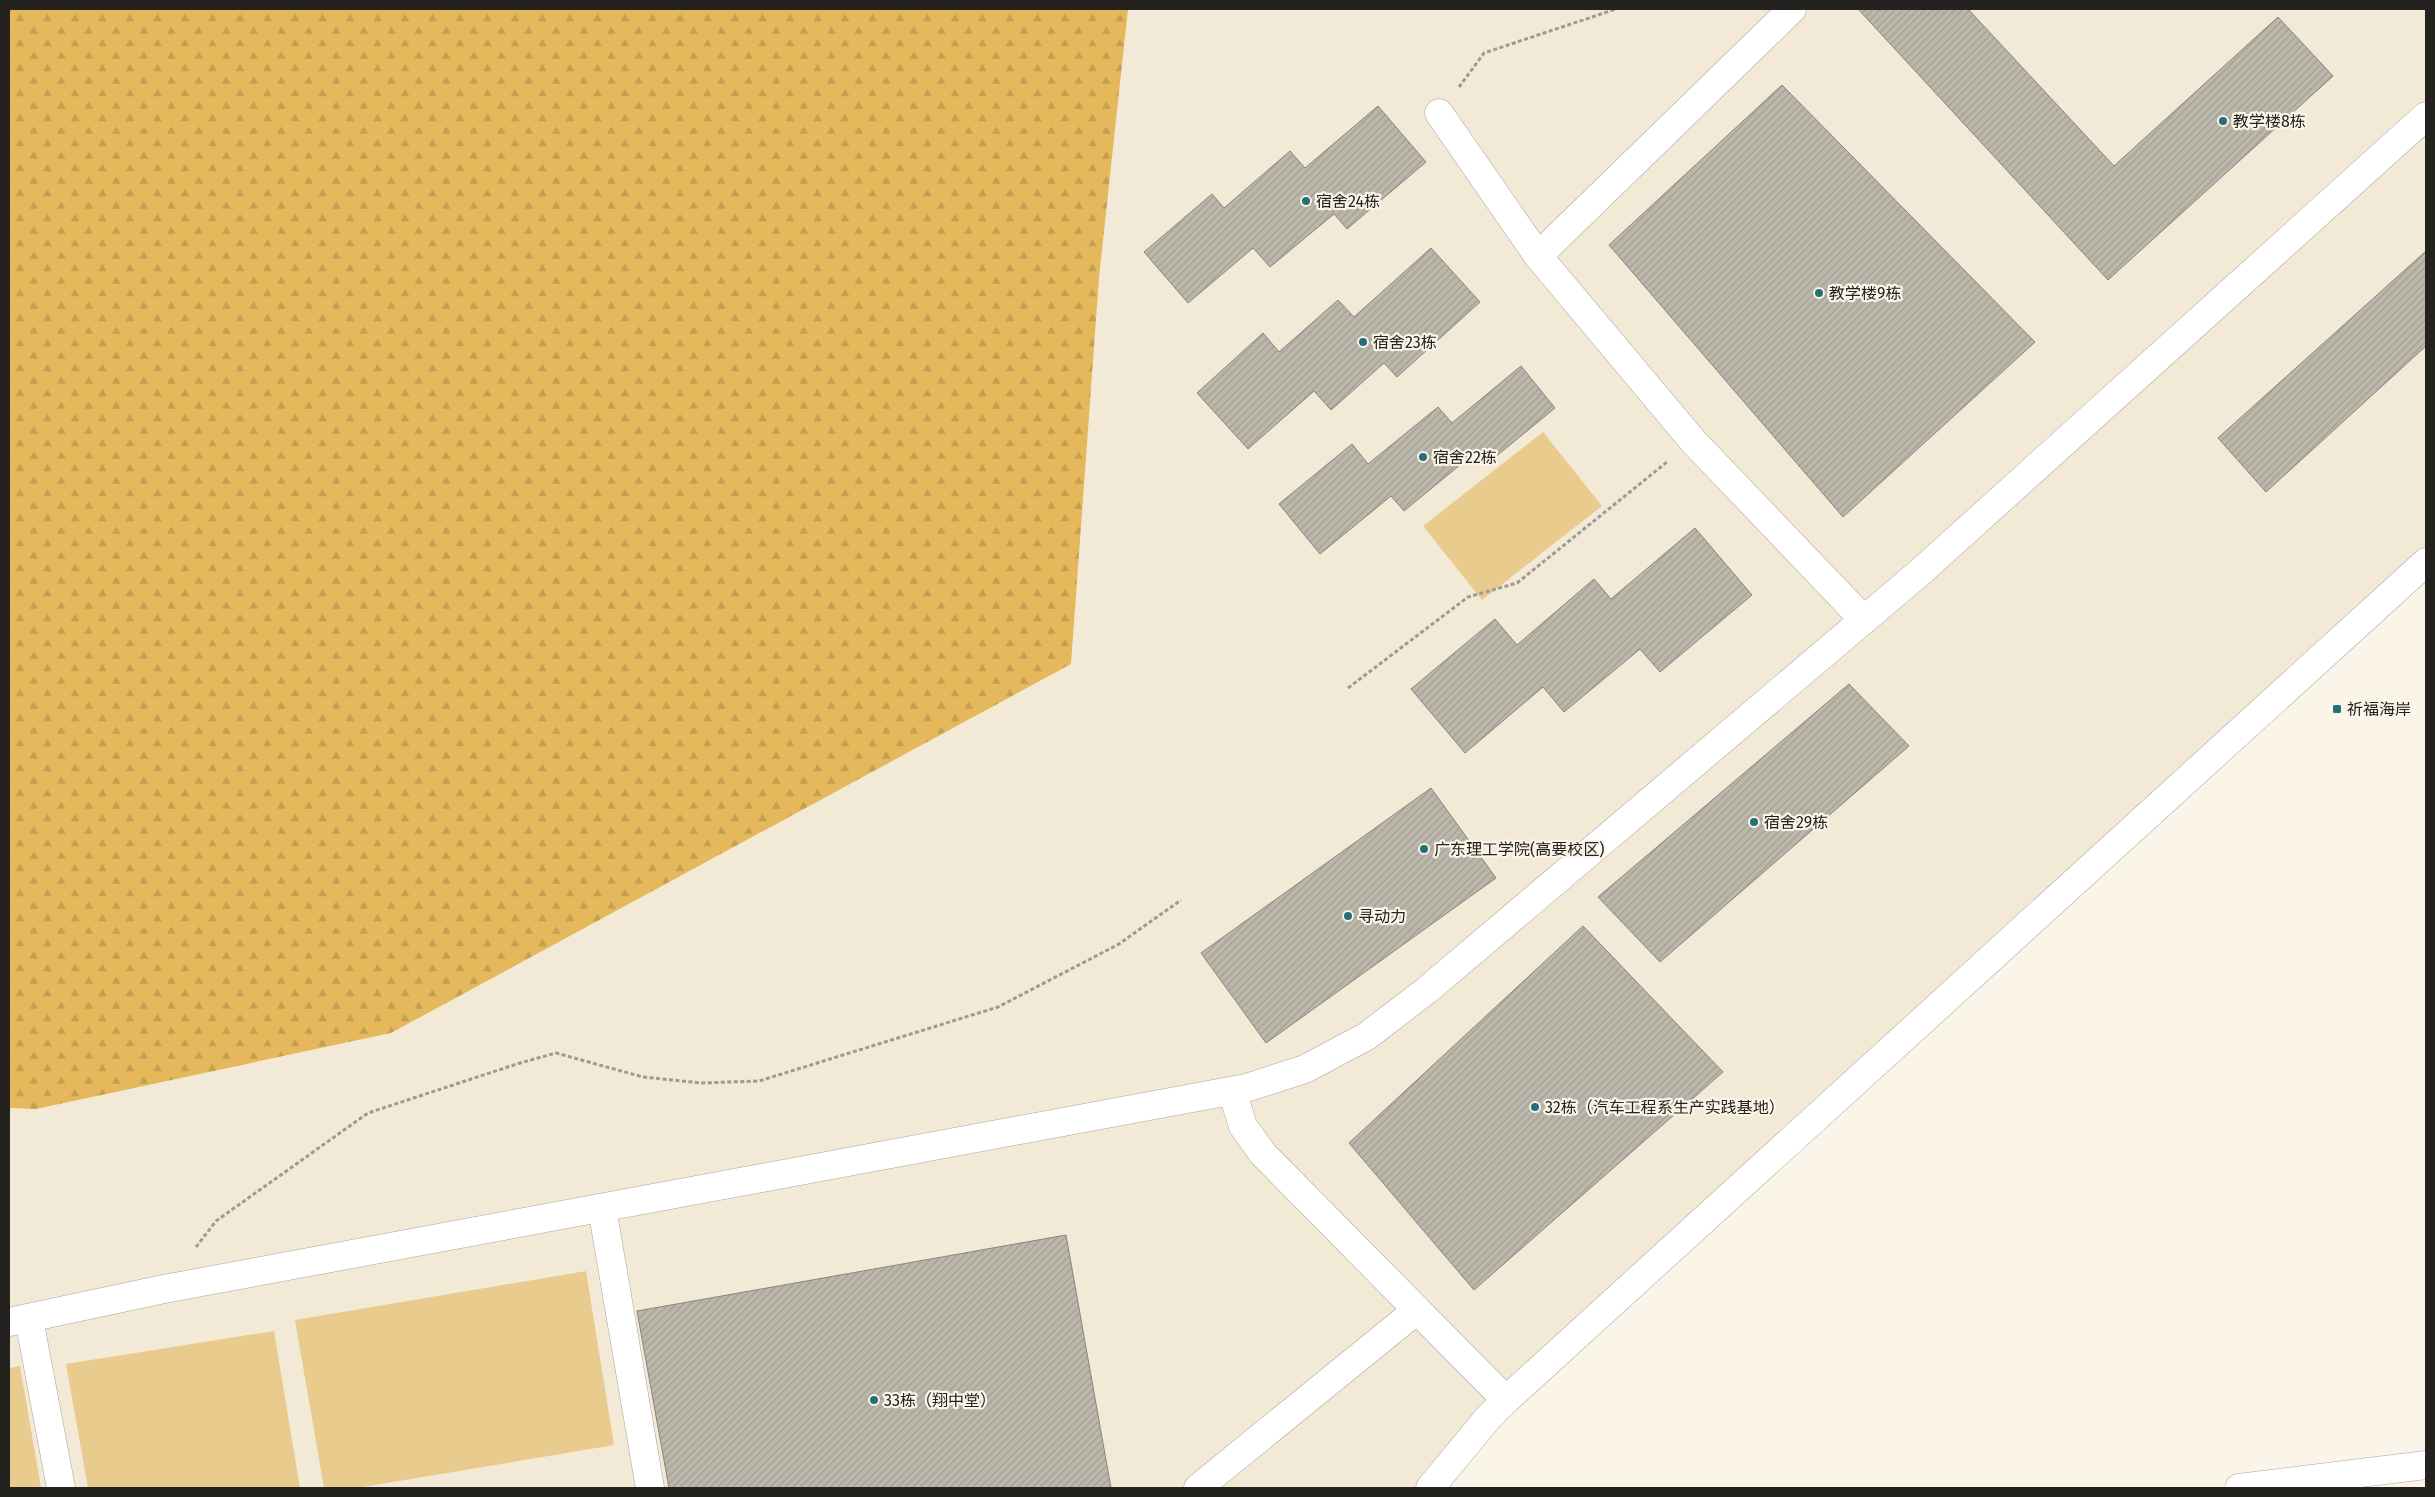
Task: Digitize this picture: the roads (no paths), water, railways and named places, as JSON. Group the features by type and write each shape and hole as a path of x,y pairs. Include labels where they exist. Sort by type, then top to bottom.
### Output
{"street":[{"path":"1538,256 1792,9"},
{"path":"1439,113 1538,256 1693,442 1864,620"},
{"path":"62,1488 19,1321 164,1289 1232,1091 1305,1069 1367,1036 1427,990 1918,574 2426,116"},
{"path":"1430,1488 1497,1409 2426,562"},
{"path":"1232,1091 1243,1126 1263,1154 1417,1310 1497,1409"},
{"path":"602,1208 650,1488"},
{"path":"1198,1488 1417,1310"},
{"path":"1451,1488 1497,1409"},
{"path":"2239,1488 2426,1465"}],"place":[{"name":"教学楼8栋","path":"2223,121"},
{"name":"宿舍24栋","path":"1306,201"},
{"name":"教学楼9栋","path":"1819,293"},
{"name":"宿舍23栋","path":"1363,342"},
{"name":"宿舍22栋","path":"1423,457"},
{"name":"祈福海岸","path":"2337,709"},
{"name":"宿舍29栋","path":"1754,822"},
{"name":"广东理工学院(高要校区)","path":"1424,849"},
{"name":"寻动力","path":"1348,916"},
{"name":"32栋（汽车工程系生产实践基地）","path":"1535,1107"},
{"name":"33栋（翔中堂）","path":"874,1400"}]}
